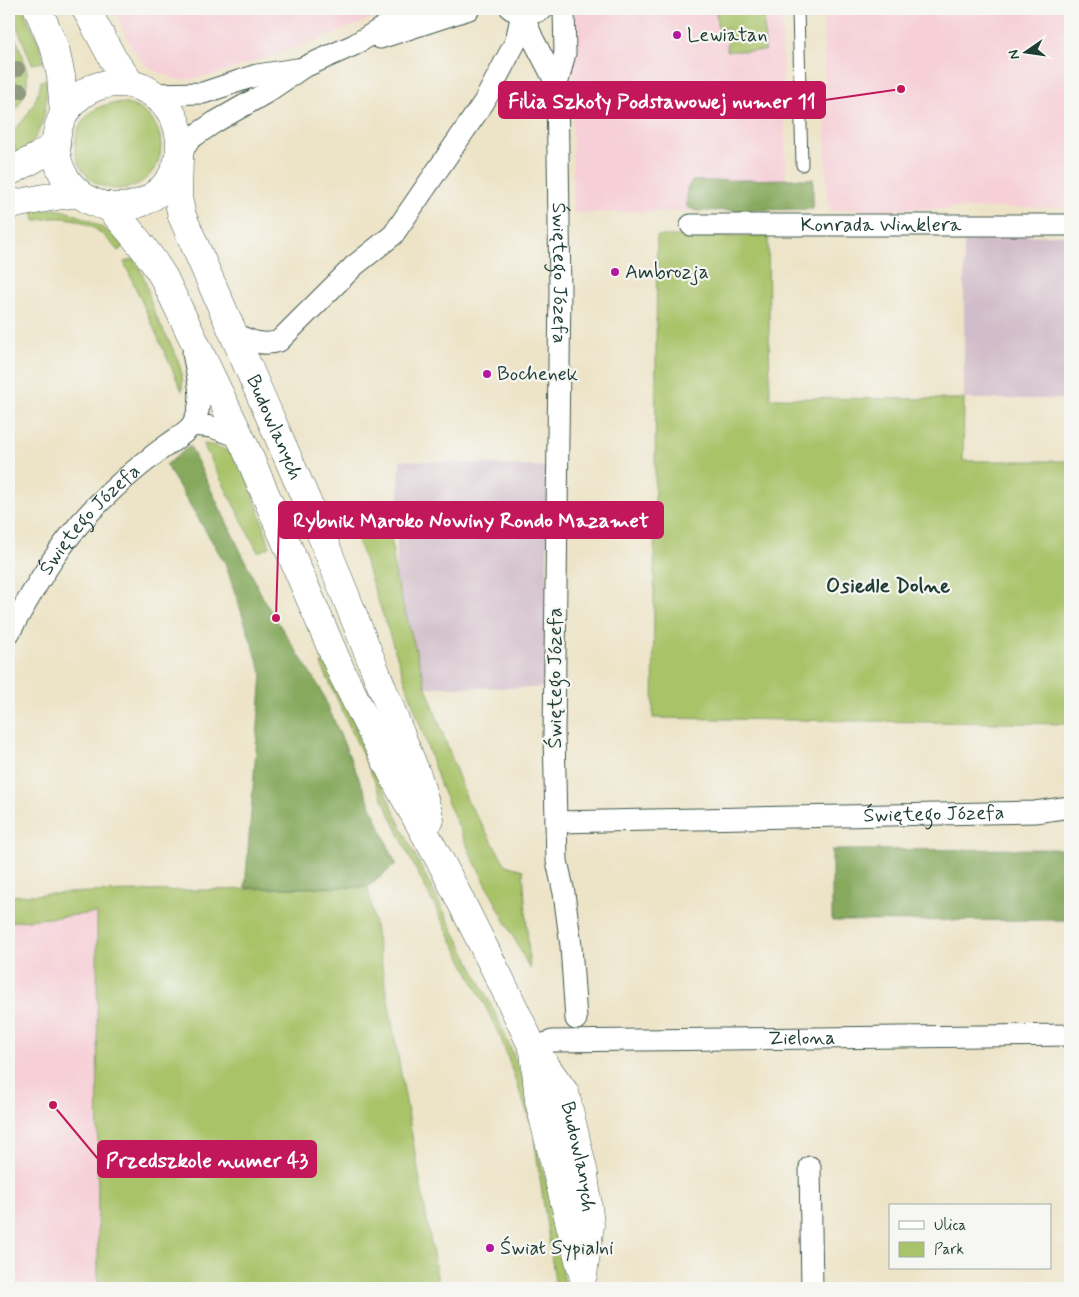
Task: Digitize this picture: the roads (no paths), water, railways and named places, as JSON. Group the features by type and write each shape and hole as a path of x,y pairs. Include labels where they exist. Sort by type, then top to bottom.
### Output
{"street":[{"path":"38,9 55,49 64,114"},
{"path":"86,9 113,59 142,89 166,106 175,121 180,138 179,156"},
{"path":"302,68 257,75 203,92 142,89 104,84 88,90 74,100 64,114 58,129 56,152 62,171 73,188 93,201 108,206 132,205 154,195 170,178 179,156 190,139 215,122 264,94 302,68 354,45 417,9"},
{"path":"354,45 469,9"},
{"path":"233,333 252,342 267,343 279,340 366,256 393,235 484,102 516,41 517,11 536,12 543,9"},
{"name":"Świętego Józefa","path":"564,9 565,53 557,84 560,291 554,732 557,861 564,893 571,946 576,1019"},
{"name":"Świętego Józefa","path":"517,11 557,84"},
{"path":"9,172 40,156 56,144"},
{"name":"Budowlanych","path":"179,156 178,198 182,216 318,529 418,778 442,866"},
{"path":"9,206 55,196 80,193"},
{"name":"Budowlanych","path":"108,206 132,232 154,261 190,330 240,437 342,673 513,1003 534,1048 539,1101 584,1282"},
{"name":"Konrada Winklera","path":"691,225 1070,225"},
{"path":"190,330 201,400 200,408 192,425 220,429 240,437"},
{"name":"Świętego Józefa","path":"9,633 16,606 84,518 155,454 192,425"},
{"name":"Świętego Józefa","path":"556,822 1035,812 1070,807"},
{"name":"Zielona","path":"534,1048 552,1041 1070,1035"},
{"path":"810,1167 812,1288"}],"lane":[{"path":"798,9 802,165"}],"place":[{"name":"Lewiatan","path":"677,35"},
{"name":"Filia Szkoły Podstawowej numer 11","path":"901,89"},
{"name":"Ambrozja","path":"615,272"},
{"name":"Bochenek","path":"487,374"},
{"name":"Rybnik Maroko Nowiny Rondo Mazamet","path":"276,618"},
{"name":"Przedszkole numer 43","path":"53,1105"},
{"name":"Świat Sypialni","path":"490,1248"}],"district":[{"name":"Osiedle Dolne","path":"888,586"}]}
